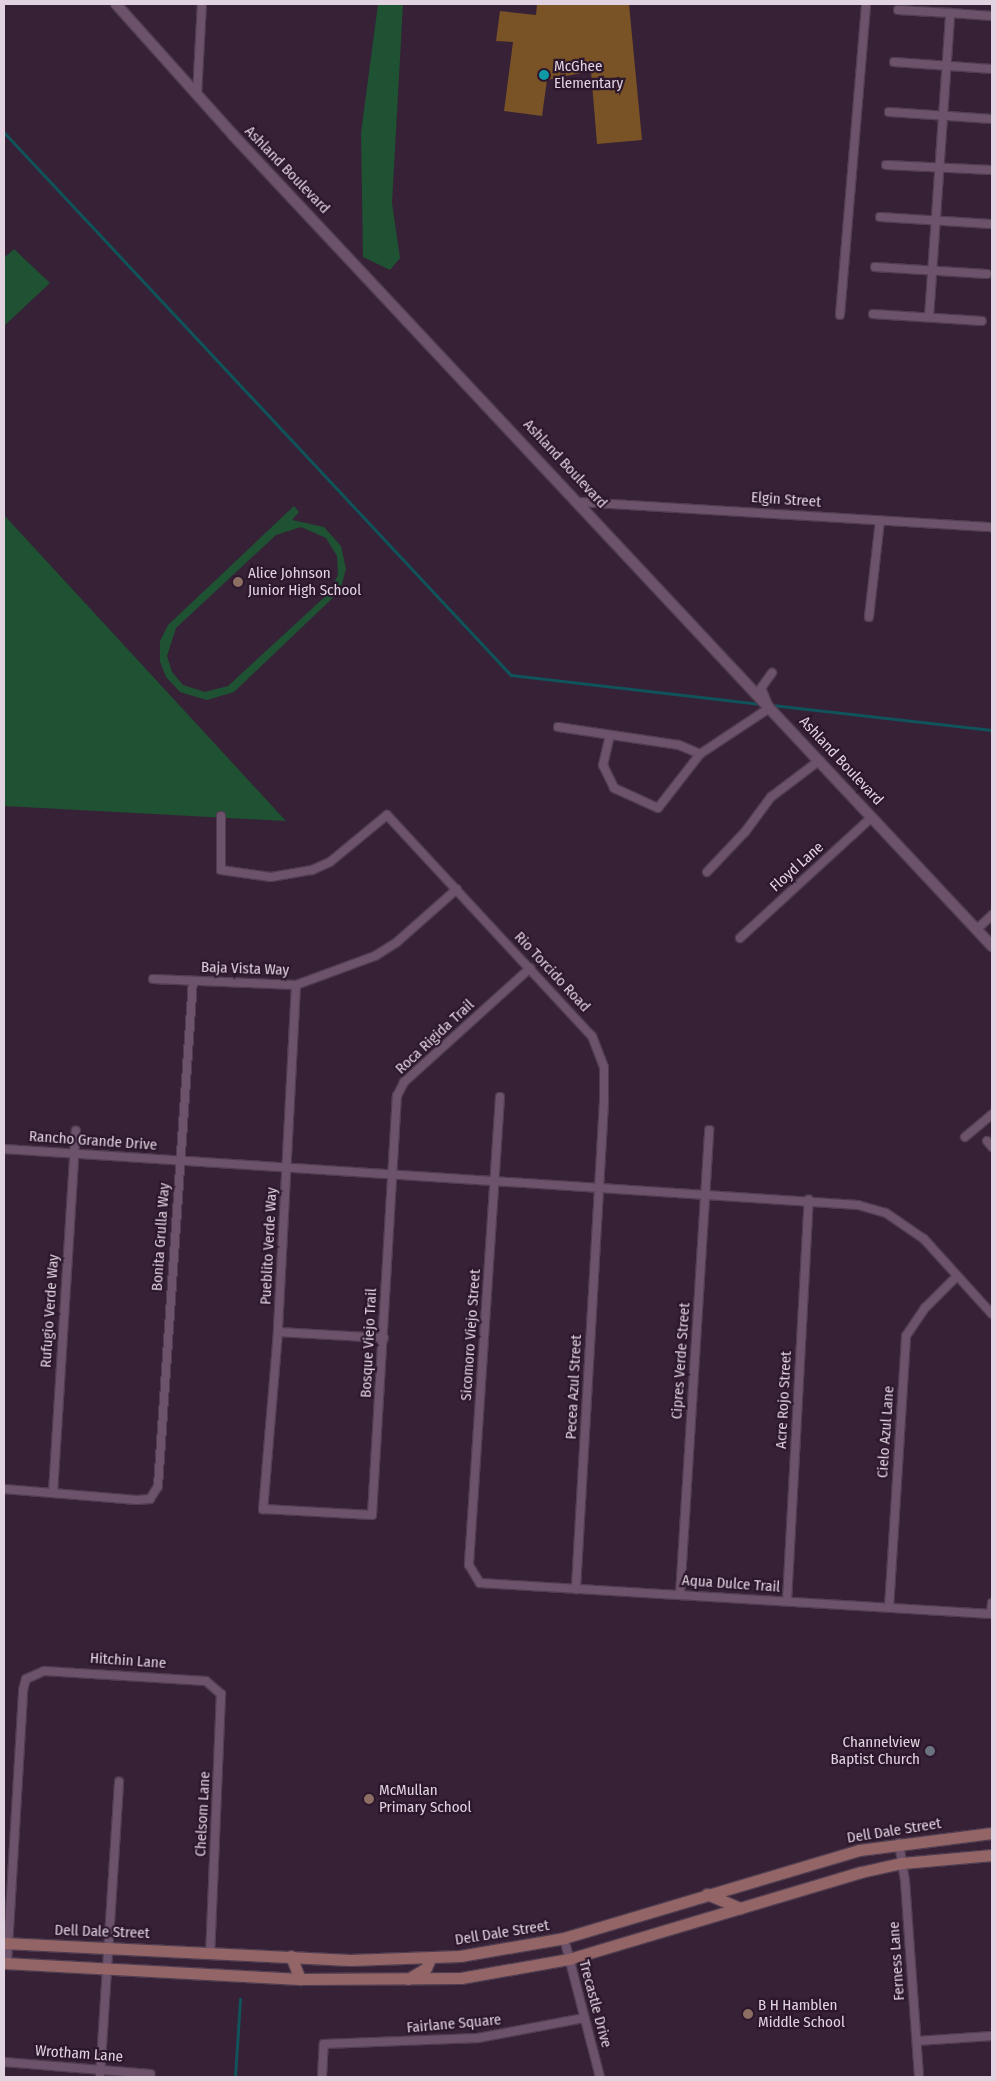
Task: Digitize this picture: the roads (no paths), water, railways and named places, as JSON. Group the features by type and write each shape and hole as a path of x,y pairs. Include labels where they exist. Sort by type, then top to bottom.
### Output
{"main road":[{"name":"Dell Dale Street","path":"6,1943 290,1956 430,1959 497,1952 564,1938 859,1850 899,1843 992,1833"},
{"path":"5,1963 300,1979 404,1981 461,1978 569,1959 814,1884 902,1863 992,1855"},
{"path":"708,1894 740,1908"},
{"path":"290,1956 300,1979"},
{"path":"404,1981 420,1974 430,1959"}],"street":[{"name":"Ashland Boulevard","path":"116,4 197,95 992,946"},
{"path":"197,95 202,4"},
{"path":"840,315 866,4"},
{"path":"898,10 992,16"},
{"path":"928,317 950,13"},
{"path":"894,62 992,69"},
{"path":"890,112 992,119"},
{"path":"886,164 992,170"},
{"path":"880,217 992,224"},
{"path":"875,267 987,274"},
{"path":"873,314 982,321"},
{"name":"Elgin Street","path":"579,502 992,527"},
{"path":"869,617 880,521"},
{"path":"610,736 603,765 614,788 658,808 700,754 768,705 761,688 772,673"},
{"path":"558,727 679,745 700,754"},
{"path":"707,872 745,832 771,797 820,760"},
{"name":"Rio Torcido Road","path":"221,816 221,870 271,877 312,870 335,858 387,815 592,1036 604,1067 600,1186"},
{"name":"Floyd Lane","path":"740,938 872,817"},
{"name":"Baja Vista Way","path":"153,979 296,985 375,956 457,889"},
{"path":"977,929 992,915"},
{"name":"Roca Rigida Trail","path":"390,1173 393,1108 404,1082 530,968"},
{"name":"Bonita Grulla Way","path":"52,1493 137,1500 150,1499 158,1486 193,981"},
{"name":"Pueblito Verde Way","path":"296,985 278,1332 263,1509 372,1515"},
{"name":"Sicomoro Viejo Street","path":"473,1574 469,1565 500,1097"},
{"path":"965,1137 992,1114"},
{"name":"Cipres Verde Street","path":"680,1595 709,1130"},
{"name":"Rufugio Verde Way","path":"52,1493 76,1131"},
{"name":"Rancho Grande Drive","path":"4,1149 600,1186 858,1205 886,1213 924,1240 992,1314"},
{"name":"Bosque Viejo Trail","path":"372,1515 384,1338 390,1173"},
{"name":"Pecea Azul Street","path":"576,1589 600,1186"},
{"name":"Acre Rojo Street","path":"787,1602 809,1200"},
{"name":"Cielo Azul Lane","path":"889,1608 906,1336 924,1308 957,1276"},
{"path":"278,1332 384,1338"},
{"path":"4,1489 52,1493"},
{"name":"Aqua Dulce Trail","path":"473,1574 480,1583 992,1614"},
{"path":"992,1604 992,1614"},
{"name":"Hitchin Lane","path":"6,1943 23,1690 26,1679 44,1670 210,1682"},
{"name":"Chelsom Lane","path":"210,1682 221,1694 222,1705 210,1952"},
{"path":"100,2077 119,1782"},
{"name":"Ferness Lane","path":"899,1843 919,2077"},
{"name":"Trecastle Drive","path":"564,1938 600,2077"},
{"path":"5,1963 6,1943"},
{"name":"Fairlane Square","path":"322,2077 324,2044 478,2038 584,2018"},
{"path":"917,2041 992,2036"},
{"name":"Wrotham Lane","path":"4,2062 100,2068 151,2074"}],"waterway":[{"path":"4,132 511,675 760,704"},
{"path":"772,705 992,730"},
{"path":"235,2077 240,1999"}],"place":[{"name":"McGhee Elementary","path":"544,75"},
{"name":"Alice Johnson Junior High School","path":"238,582"},
{"name":"Channelview Baptist Church","path":"930,1751"},
{"name":"McMullan Primary School","path":"369,1799"},
{"name":"B H Hamblen Middle School","path":"748,2014"}]}
